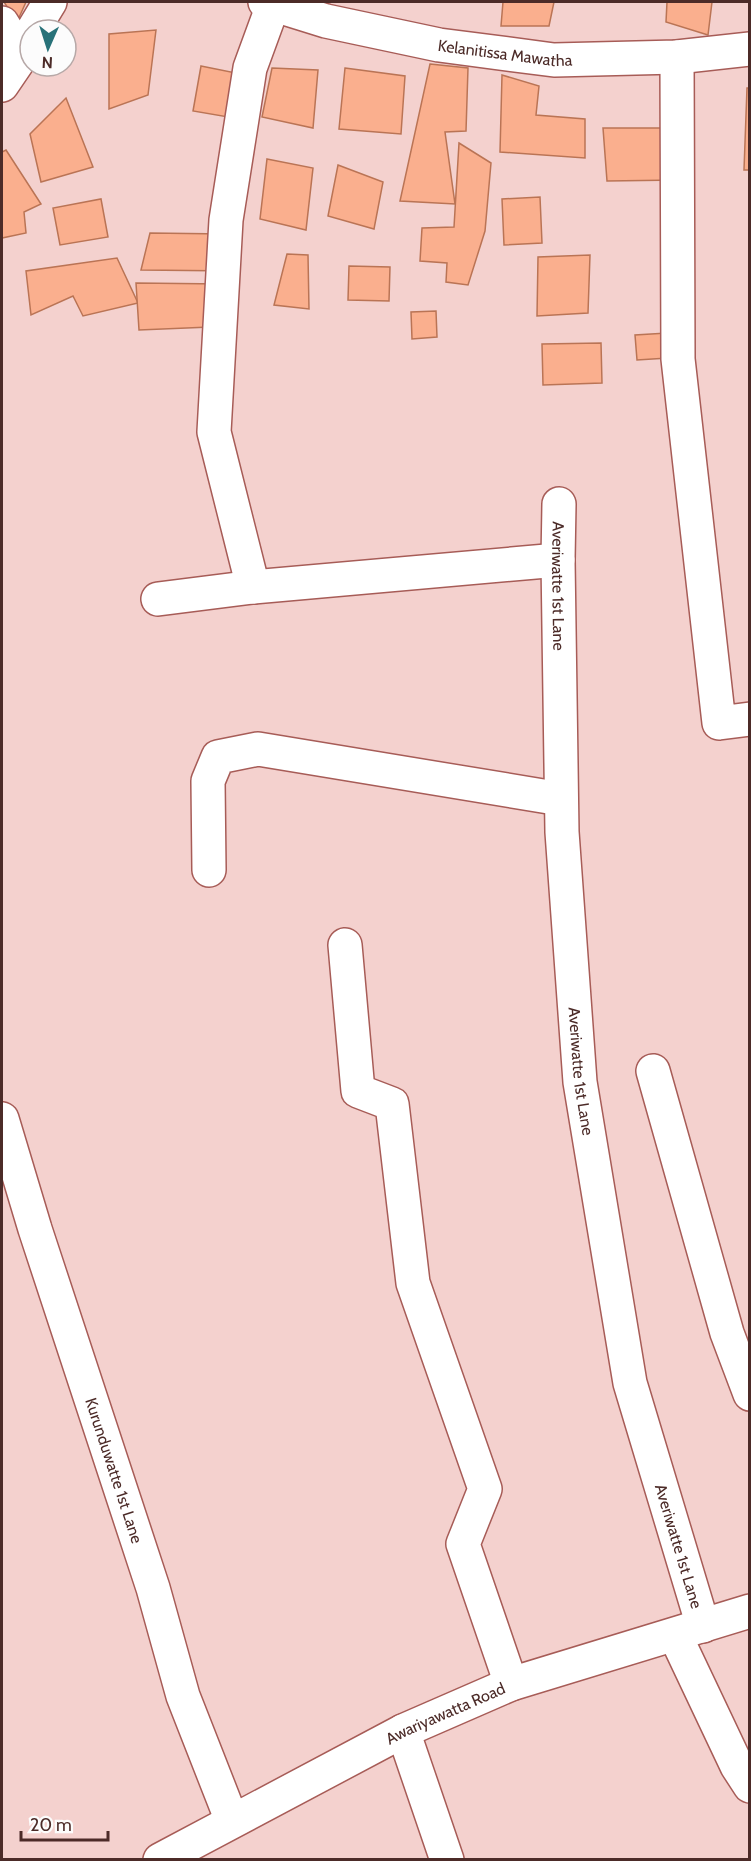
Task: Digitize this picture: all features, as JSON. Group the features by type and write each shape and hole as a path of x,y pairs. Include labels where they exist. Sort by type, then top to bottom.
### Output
{"street":[{"path":"40,18 50,2"},
{"path":"253,588 214,432 226,219 250,69 269,3"},
{"name":"Kelanitissa Mawatha","path":"269,3 326,21 439,45 554,60 677,57 750,49"},
{"path":"2,23 18,33"},
{"path":"677,57 680,370 719,723 750,719"},
{"path":"2,86 18,62"},
{"name":"Averiwatte 1st Lane","path":"559,504 562,832 580,1082 630,1383 689,1630 737,1766 750,1786"},
{"path":"158,599 558,560"},
{"path":"209,870 208,781 218,757 258,749 561,799"},
{"path":"345,945 358,1091 392,1104 413,1283 485,1490 463,1544 511,1684"},
{"path":"653,1071 727,1333 750,1394"},
{"name":"Kurunduwatte 1st Lane","path":"2,1119 35,1229 153,1588 183,1696 232,1821"},
{"name":"Awariyawatta Road","path":"160,1860 403,1731 511,1684 750,1611"},
{"path":"403,1731 447,1860"}],"building":[{"path":"4,2 26,2 17,22"},
{"path":"503,2 554,2 549,26 501,26"},
{"path":"667,2 712,2 708,35 666,22"},
{"path":"156,30 148,95 109,109 109,34"},
{"path":"430,64 468,68 466,131 445,132 455,204 400,201"},
{"path":"201,66 236,73 228,117 193,111"},
{"path":"272,68 318,70 313,128 262,117"},
{"path":"345,68 405,76 401,134 339,129"},
{"path":"502,75 539,86 536,115 585,119 585,158 500,152"},
{"path":"747,88 750,88 750,170 744,170"},
{"path":"66,98 93,167 41,182 30,134"},
{"path":"603,128 677,128 678,180 607,181"},
{"path":"459,143 491,163 485,231 468,285 446,282 447,263 420,261 422,228 454,227"},
{"path":"6,150 41,204 24,212 26,233 2,238 2,152"},
{"path":"267,159 313,168 306,230 260,219"},
{"path":"338,165 383,182 374,229 328,216"},
{"path":"540,197 542,243 504,245 502,199"},
{"path":"101,199 108,237 60,245 53,208"},
{"path":"150,233 225,234 235,271 141,270"},
{"path":"287,254 308,255 309,309 274,305"},
{"path":"590,255 588,313 537,316 538,257"},
{"path":"117,258 138,303 83,316 73,296 31,315 26,271"},
{"path":"349,266 390,267 389,301 348,300"},
{"path":"136,283 222,284 234,326 139,330"},
{"path":"436,311 437,337 412,339 411,312"},
{"path":"667,333 668,358 637,360 635,335"},
{"path":"601,343 602,383 543,385 542,344"}]}
